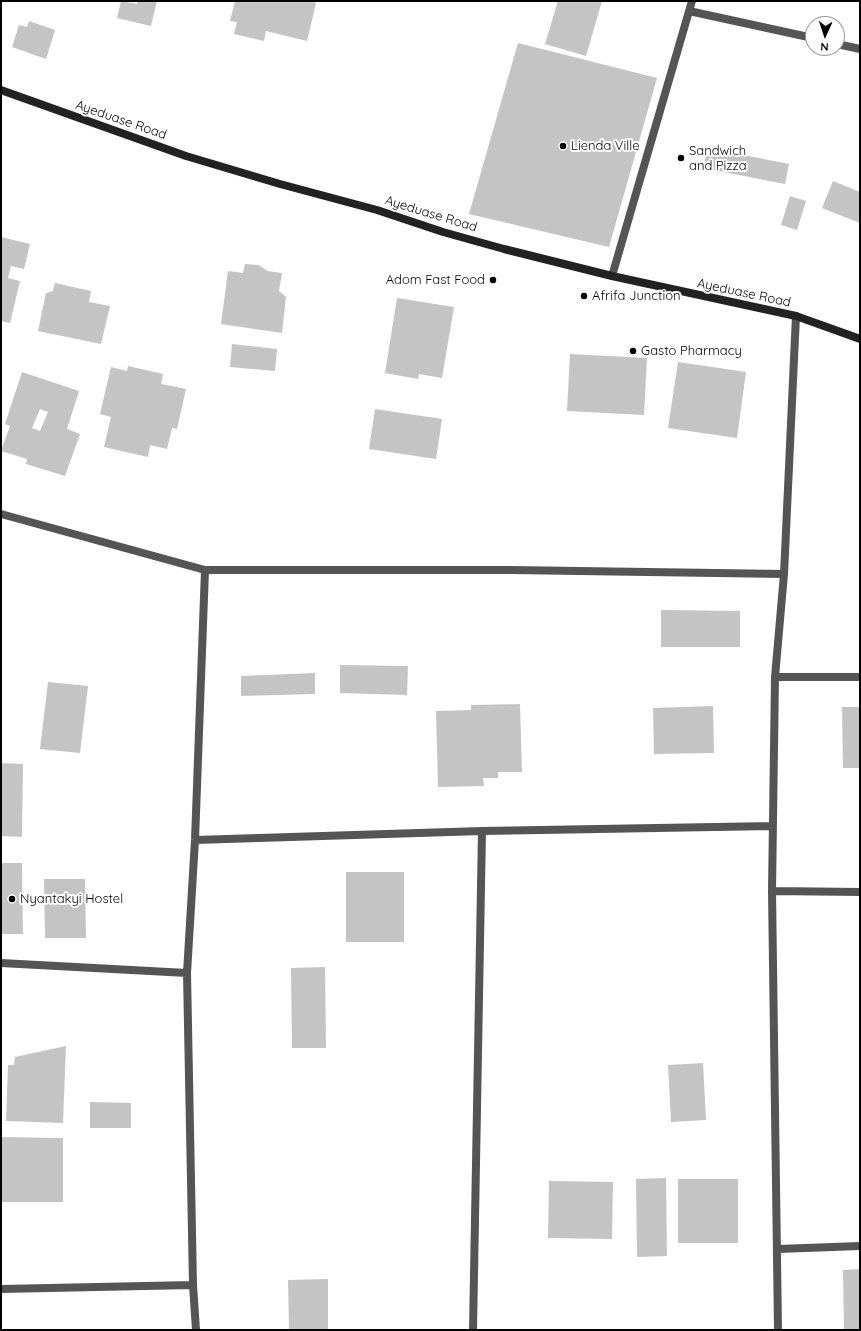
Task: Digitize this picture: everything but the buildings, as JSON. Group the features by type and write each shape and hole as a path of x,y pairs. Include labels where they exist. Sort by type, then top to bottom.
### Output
{"street":[{"path":"612,276 692,1"},
{"path":"689,11 805,36"},
{"path":"845,45 860,48"},
{"name":"Ayeduase Road","path":"1,90 201,160 280,184 377,210 443,232 612,276 796,316 860,339"},
{"path":"778,1330 772,891 775,677 784,574 796,316"},
{"path":"1,514 205,570 511,570 784,574"},
{"path":"196,1330 193,1285 187,973 195,840 205,570"},
{"path":"775,677 860,677"},
{"path":"195,840 482,831 773,826"},
{"path":"473,1330 482,831"},
{"path":"772,891 860,892"},
{"path":"1,963 187,973"},
{"path":"778,1249 860,1246"},
{"path":"1,1289 193,1285"}],"place":[{"name":"Lienda Ville","path":"563,146"},
{"name":"Sandwich and Pizza","path":"681,158"},
{"name":"Adom Fast Food","path":"493,280"},
{"name":"Afrifa Junction","path":"584,296"},
{"name":"Gasto Pharmacy","path":"633,351"},
{"name":"Nyantakyi Hostel","path":"12,899"}]}
